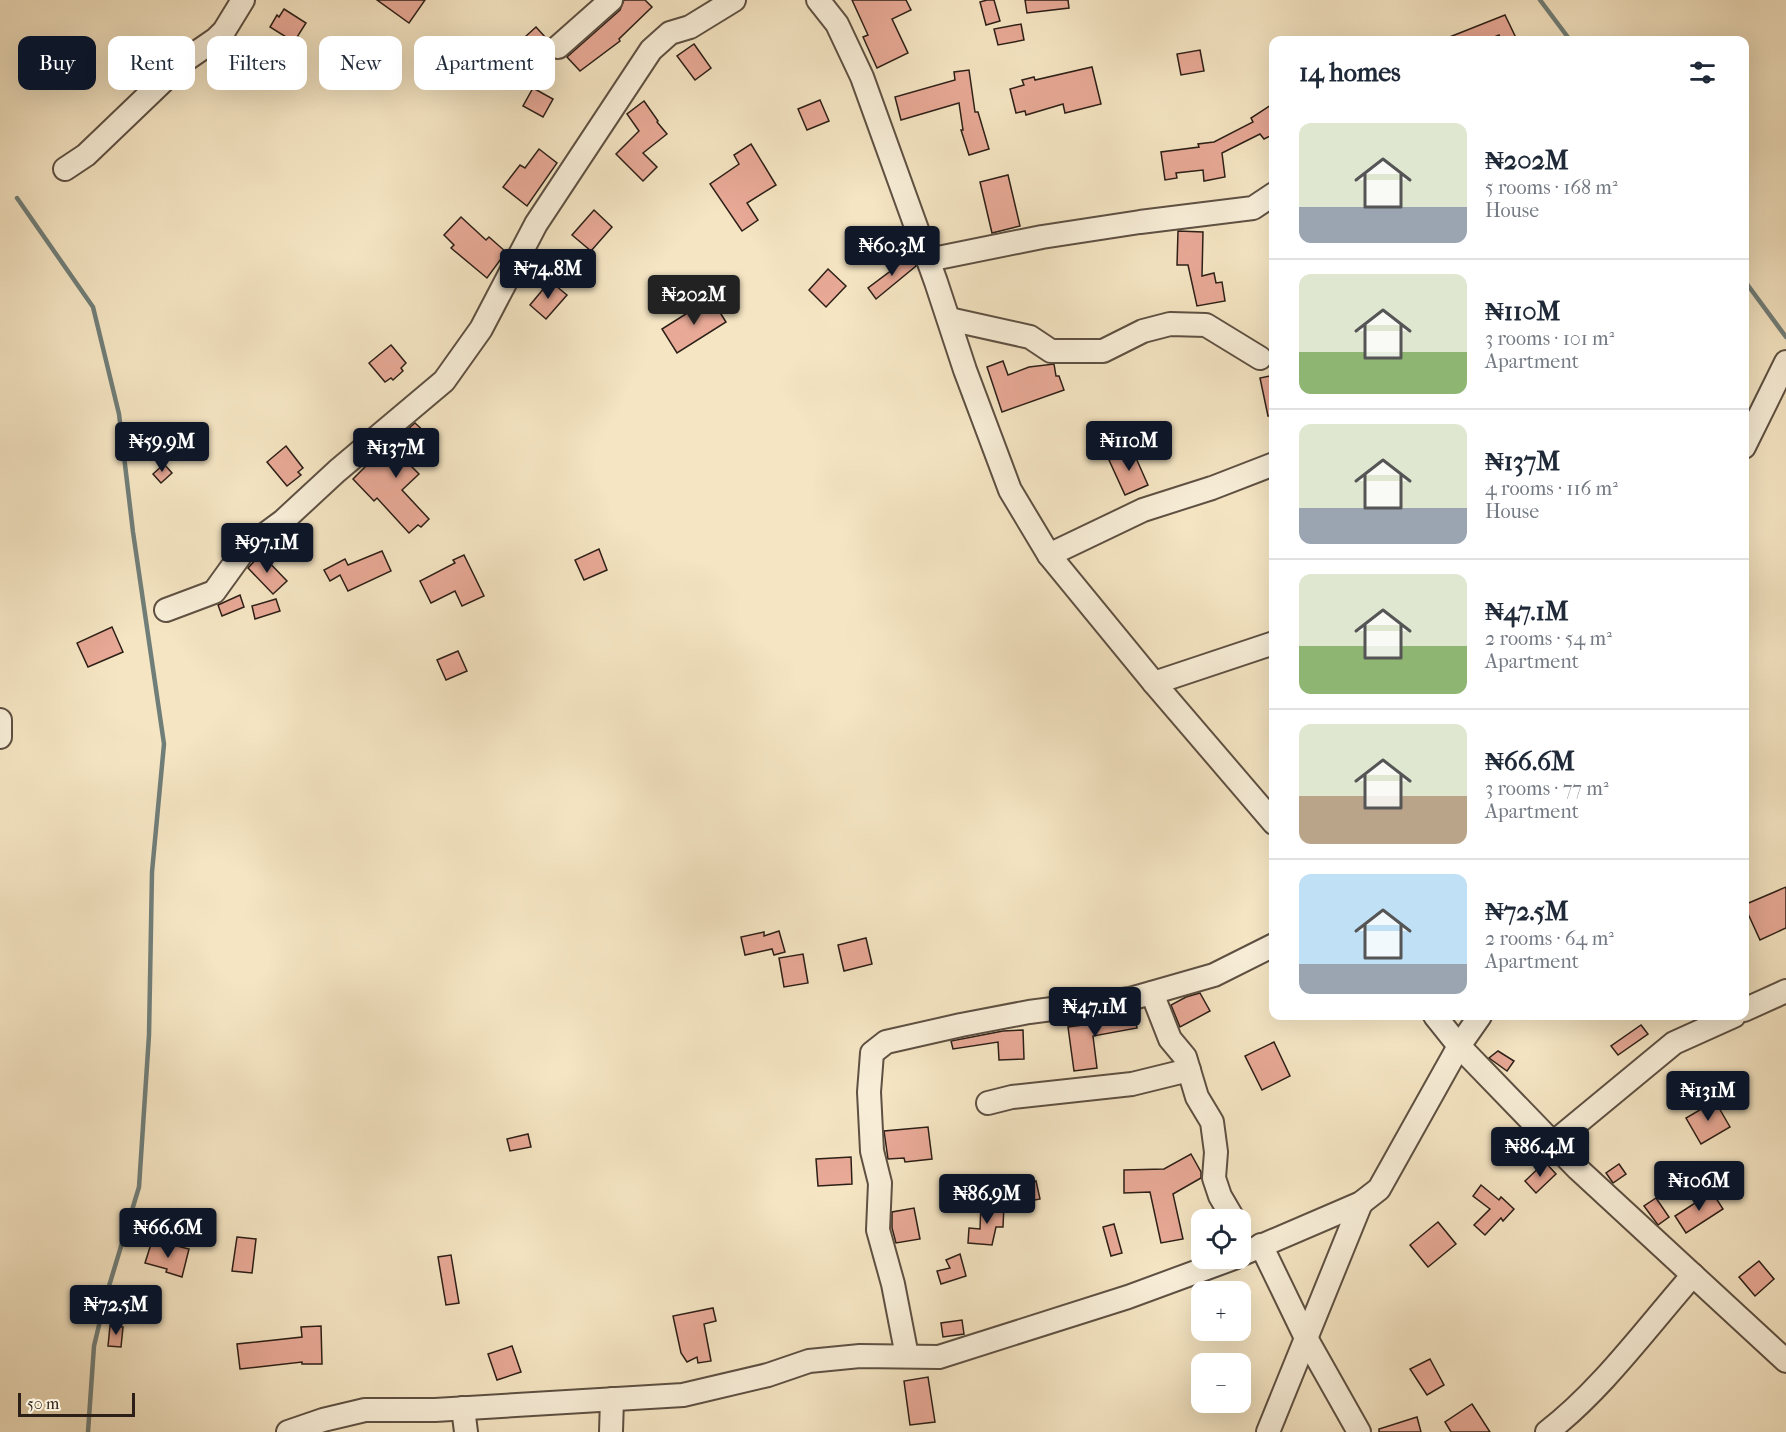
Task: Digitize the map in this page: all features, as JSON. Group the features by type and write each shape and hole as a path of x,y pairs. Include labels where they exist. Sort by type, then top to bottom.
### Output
{"street":[{"path":"65,169 86,155 184,61 224,32 243,0"},
{"path":"558,47 611,0"},
{"path":"166,610 214,592 244,549 283,521 444,381 481,329 536,224 651,50 670,33 690,27 734,0"},
{"path":"818,0 837,24 862,77 1010,490 1049,555 1154,683 1269,817"},
{"path":"928,260 1053,235 1253,208 1269,197"},
{"path":"949,319 1030,337 1051,351 1103,351 1143,331 1170,324 1206,325 1260,358"},
{"path":"1749,437 1786,362"},
{"path":"1049,555 1143,510 1212,488 1269,466"},
{"path":"1154,683 1269,645"},
{"path":"0,720 0,737"},
{"path":"907,1356 893,1284 878,1230 880,1183 872,1151 869,1092 872,1053 886,1042 961,1025 1029,1012 1130,999 1214,975 1269,948"},
{"path":"1749,1008 1786,991"},
{"path":"1152,993 1170,1039 1185,1057 1197,1097 1212,1122 1216,1152 1214,1178 1228,1209"},
{"path":"1439,1020 1459,1046 1578,1169 1786,1361"},
{"path":"1251,1247 1361,1203 1378,1189 1459,1046 1477,1020"},
{"path":"1553,1143 1674,1043 1725,1020"},
{"path":"988,1103 1012,1097 1132,1084 1189,1070"},
{"path":"1268,1432 1361,1203"},
{"path":"1251,1258 1306,1338 1359,1432"},
{"path":"288,1432 323,1420 365,1410 463,1408 683,1395 768,1375 809,1361 860,1356 939,1357 1128,1297 1196,1269"},
{"path":"1547,1432 1568,1416 1693,1275"},
{"path":"611,1432 612,1399"},
{"path":"463,1408 466,1432"}],"building":[{"path":"377,0 425,0 409,23"},
{"path":"624,0 645,0 652,7 619,39 620,41 580,71 567,57 620,10"},
{"path":"852,0 906,0 911,10 892,19 908,53 877,68 863,37 868,35"},
{"path":"994,0 1000,21 986,25 980,2"},
{"path":"1025,0 1068,0 1069,8 1027,13"},
{"path":"284,9 306,23 298,36 284,36 270,27 277,15 279,17"},
{"path":"1505,15 1515,36 1499,35 1452,36"},
{"path":"1021,24 1024,40 998,45 994,29"},
{"path":"536,27 544,36 526,36"},
{"path":"694,44 711,68 695,80 677,56"},
{"path":"1200,50 1204,71 1181,75 1177,54"},
{"path":"1092,67 1101,104 1065,113 1063,104 1026,115 1025,111 1016,113 1010,89 1024,85 1022,80 1034,77 1035,80"},
{"path":"969,70 975,112 978,112 989,149 969,155 961,130 963,130 959,103 901,120 895,97 955,80 954,72"},
{"path":"532,90 537,90 553,99 543,117 523,106"},
{"path":"820,100 829,121 807,130 798,109"},
{"path":"644,101 667,134 643,153 657,167 643,181 616,154 639,131 627,114"},
{"path":"1269,106 1269,136 1264,139 1260,134 1222,153 1225,177 1204,181 1203,170 1176,173 1177,178 1165,180 1161,152 1199,147 1198,144 1214,142 1253,122 1251,118"},
{"path":"751,144 776,185 747,203 758,220 742,231 710,184 739,164 734,155"},
{"path":"539,149 557,163 527,206 503,187 520,165 525,168"},
{"path":"1008,175 1020,226 992,233 980,182"},
{"path":"594,210 612,227 591,251 572,235"},
{"path":"461,217 486,240 489,237 506,252 487,278 451,248 454,245 444,235"},
{"path":"1178,231 1203,232 1202,276 1214,273 1216,283 1222,282 1225,301 1197,306 1188,265 1177,265"},
{"path":"912,255 916,266 876,299 868,288"},
{"path":"828,269 846,286 826,307 809,290"},
{"path":"550,281 567,295 546,319 530,305"},
{"path":"711,298 726,322 677,353 662,329"},
{"path":"391,345 406,363 401,368 403,371 393,380 391,378 385,382 369,363"},
{"path":"1003,361 1008,375 1029,367 1054,364 1056,376 1059,376 1064,390 1002,412 987,367"},
{"path":"1269,376 1269,416 1268,416 1260,378"},
{"path":"415,423 428,435 405,460 419,474 402,490 429,519 421,527 418,525 409,533 377,498 374,501 353,479"},
{"path":"286,446 303,468 298,472 301,475 287,486 267,462"},
{"path":"1132,449 1148,485 1125,495 1109,460"},
{"path":"164,464 172,473 161,483 153,474"},
{"path":"599,549 607,570 584,580 575,560"},
{"path":"382,551 391,571 348,591 340,575 330,581 324,570 345,559 348,565"},
{"path":"261,554 287,581 273,594 248,568"},
{"path":"464,555 484,596 462,606 455,591 431,603 420,581 455,563 453,560"},
{"path":"240,595 244,607 222,616 218,605"},
{"path":"276,599 280,611 255,619 252,606"},
{"path":"112,627 123,652 88,667 77,643"},
{"path":"458,651 467,671 446,680 437,660"},
{"path":"1786,887 1786,928 1760,940 1749,916 1749,903"},
{"path":"779,931 785,952 774,955 772,949 745,955 741,937 764,932 764,936"},
{"path":"866,938 872,964 844,971 838,945"},
{"path":"803,954 808,983 784,987 779,958"},
{"path":"1200,993 1210,1011 1180,1027 1171,1005"},
{"path":"1134,1012 1137,1028 1093,1036 1097,1068 1074,1071 1068,1027 1111,1021 1110,1015"},
{"path":"1641,1025 1648,1034 1618,1055 1611,1046"},
{"path":"1023,1030 1024,1059 999,1060 998,1042 953,1049 951,1041 1003,1031"},
{"path":"1274,1042 1290,1076 1262,1090 1245,1056"},
{"path":"1498,1051 1514,1061 1507,1071 1489,1058"},
{"path":"1715,1101 1730,1127 1701,1144 1686,1118"},
{"path":"928,1127 932,1159 905,1162 904,1158 888,1159 884,1131"},
{"path":"1523,1132 1533,1141 1522,1153 1512,1144"},
{"path":"528,1134 531,1147 510,1151 507,1139"},
{"path":"1191,1154 1201,1172 1201,1178 1173,1194 1183,1239 1161,1243 1150,1192 1124,1193 1124,1170 1164,1169"},
{"path":"851,1157 852,1184 818,1186 816,1159"},
{"path":"1545,1162 1556,1174 1536,1193 1525,1181"},
{"path":"1619,1164 1626,1174 1613,1183 1606,1173"},
{"path":"1036,1181 1040,1199 1015,1204 1011,1186"},
{"path":"1481,1185 1499,1200 1501,1197 1514,1209 1503,1221 1501,1218 1485,1235 1474,1225 1490,1209 1473,1196"},
{"path":"1712,1192 1723,1209 1686,1233 1675,1216"},
{"path":"1656,1198 1669,1217 1658,1225 1644,1206"},
{"path":"981,1204 1004,1205 1003,1227 996,1227 992,1245 968,1243 969,1228 980,1229"},
{"path":"914,1208 920,1239 896,1243 892,1228 892,1212"},
{"path":"1438,1222 1456,1244 1428,1267 1410,1245"},
{"path":"1114,1224 1122,1253 1111,1256 1103,1227"},
{"path":"237,1237 256,1239 252,1273 232,1271"},
{"path":"151,1244 171,1249 173,1245 189,1249 182,1277 166,1272 167,1269 145,1263"},
{"path":"960,1254 966,1276 941,1284 937,1271 950,1268 946,1260"},
{"path":"451,1255 459,1303 446,1305 438,1257"},
{"path":"1759,1261 1774,1279 1755,1296 1739,1277"},
{"path":"713,1308 716,1321 704,1324 711,1361 698,1363 697,1357 687,1362 681,1353 673,1316"},
{"path":"962,1320 964,1334 943,1337 941,1323"},
{"path":"110,1326 123,1327 121,1347 108,1346"},
{"path":"321,1326 322,1364 302,1364 302,1362 240,1369 237,1344 302,1337 301,1327"},
{"path":"512,1346 521,1372 497,1380 488,1354"},
{"path":"1430,1359 1444,1385 1427,1395 1410,1369"},
{"path":"928,1377 935,1422 910,1425 904,1381"},
{"path":"1472,1404 1490,1432 1451,1432 1445,1422"},
{"path":"1417,1417 1421,1432 1379,1432 1379,1429"}],"waterway":[{"path":"1540,0 1567,36"},
{"path":"17,198 93,307 119,414 133,532 164,744 152,872 149,1035 139,1187 106,1296 94,1346 88,1432"},
{"path":"1749,287 1786,337"}]}
